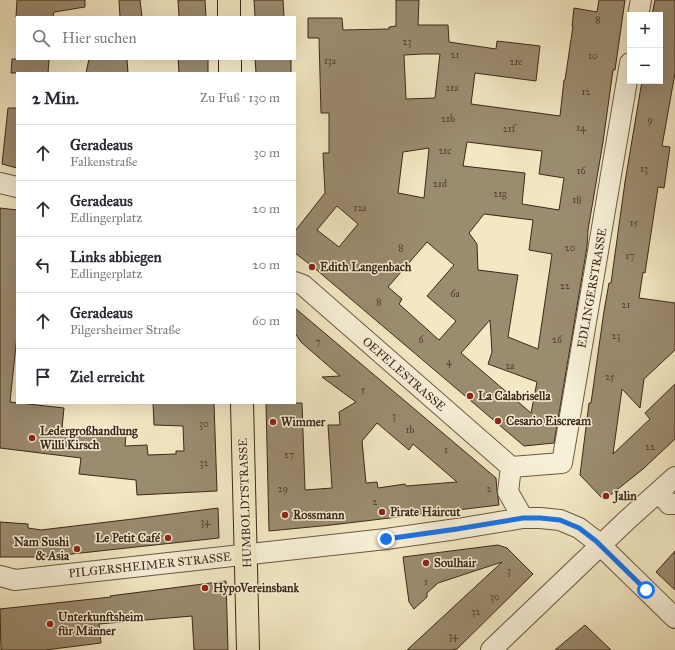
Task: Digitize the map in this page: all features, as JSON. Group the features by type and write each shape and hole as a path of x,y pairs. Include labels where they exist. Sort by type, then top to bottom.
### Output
{"main road":[{"path":"228,0 229,16"},
{"path":"230,60 230,72"},
{"name":"HUMBOLDTSTRASSE","path":"242,404 248,650"}],"street":[{"path":"639,12 641,0"},
{"name":"EDLINGERSTRASSE","path":"511,467 562,463 627,81"},
{"path":"0,183 16,187"},
{"name":"OEFELESTRASSE","path":"296,282 303,286 511,467"},
{"path":"511,467 508,492 523,518"},
{"path":"491,650 675,477"},
{"path":"659,492 669,504 675,504"},
{"name":"PILGERSHEIMER STRASSE","path":"5,581 386,539 523,518 540,518 564,522 579,528 600,546 675,618"}],"building":[{"path":"17,0 85,0 85,7 54,12 53,16 16,16"},
{"path":"119,0 140,0 142,16 120,16"},
{"path":"178,0 205,0 206,16 179,16"},
{"path":"254,0 283,0 284,16 255,16"},
{"path":"396,0 419,0 418,25 448,25 449,42 496,49 497,41 540,46 536,81 475,73 471,104 560,116 573,26 574,8 597,12 599,0 625,0 615,70 613,70 603,142 588,230 587,247 554,443 524,446 296,254 296,230 325,193 323,153 329,153 329,113 321,113 319,38 308,38 308,18 342,18 343,30 389,29 389,27 396,26","holes":["440,54 435,98 406,99 404,55","467,142 542,151 539,174 564,178 559,210 522,204 525,173 463,166","429,148 424,198 398,193 403,152","337,206 358,224 339,247 317,230","484,214 533,220 529,250 552,254 538,349 508,337 518,275 478,270 477,244 469,233","427,242 454,265 427,296 456,321 439,340 399,304 402,299 388,287","490,320 492,352 488,364 537,382 531,413 461,353"]},
{"path":"655,0 675,0 675,73 662,146 670,147 664,188 658,187 645,273 643,272 639,298 675,303 675,350 644,379 640,408 622,389 613,454 650,419 645,413 675,384 675,439 643,469 604,500 580,475 589,403 591,403 609,283 611,283 625,182 641,84 663,84 663,12 653,12"},
{"path":"12,59 49,60 48,72 11,73"},
{"path":"89,60 127,60 128,72 86,72"},
{"path":"178,60 208,60 208,72 179,72"},
{"path":"255,60 291,60 291,72 256,72"},
{"path":"8,108 16,108 16,168 2,164"},
{"path":"0,208 16,210 16,345 10,402 16,403 16,404 64,408 62,428 126,435 125,446 147,445 148,455 176,454 176,451 184,451 183,426 154,425 153,404 214,404 217,491 137,495 136,480 79,474 81,458 0,448"},
{"path":"296,309 496,478 499,505 269,531 266,404 302,403 305,490 332,488 328,425 340,425 339,412 356,402 322,377 340,376 301,342 296,334","holes":["377,423 409,450 413,444 457,482 406,486 405,484 378,488 377,482 366,483 362,441"]},
{"path":"218,508 219,538 44,557 0,557 0,522 28,524 28,528 41,530"},
{"path":"498,545 507,548 533,574 457,649 407,650 502,562 438,583 427,593 427,597 414,609 409,602 403,557"},
{"path":"675,551 675,590 656,572"},
{"path":"226,581 228,650 194,650 192,616 99,624 101,643 45,650 1,650 0,609 111,597 110,596"},
{"path":"585,625 611,650 555,650"}],"place":[{"name":"Edith Langenbach","path":"312,267"},
{"name":"La Calabrisella","path":"470,396"},
{"name":"Cesario Eiscream","path":"498,421"},
{"name":"Wimmer","path":"273,422"},
{"name":"Ledergroßhandlung Willi Kirsch","path":"32,438"},
{"name":"Jalin","path":"606,496"},
{"name":"Pirate Haircut","path":"382,512"},
{"name":"Rossmann","path":"285,515"},
{"name":"Le Petit Café","path":"168,538"},
{"name":"Nam Sushi & Asia","path":"77,549"},
{"name":"Soulhair","path":"426,563"},
{"name":"HypoVereinsbank","path":"205,588"},
{"name":"Unterkunftsheim für Männer","path":"50,624"}],"route":[{"path":"386,539 523,518 560,520 579,528 596,541 646,590"}]}
